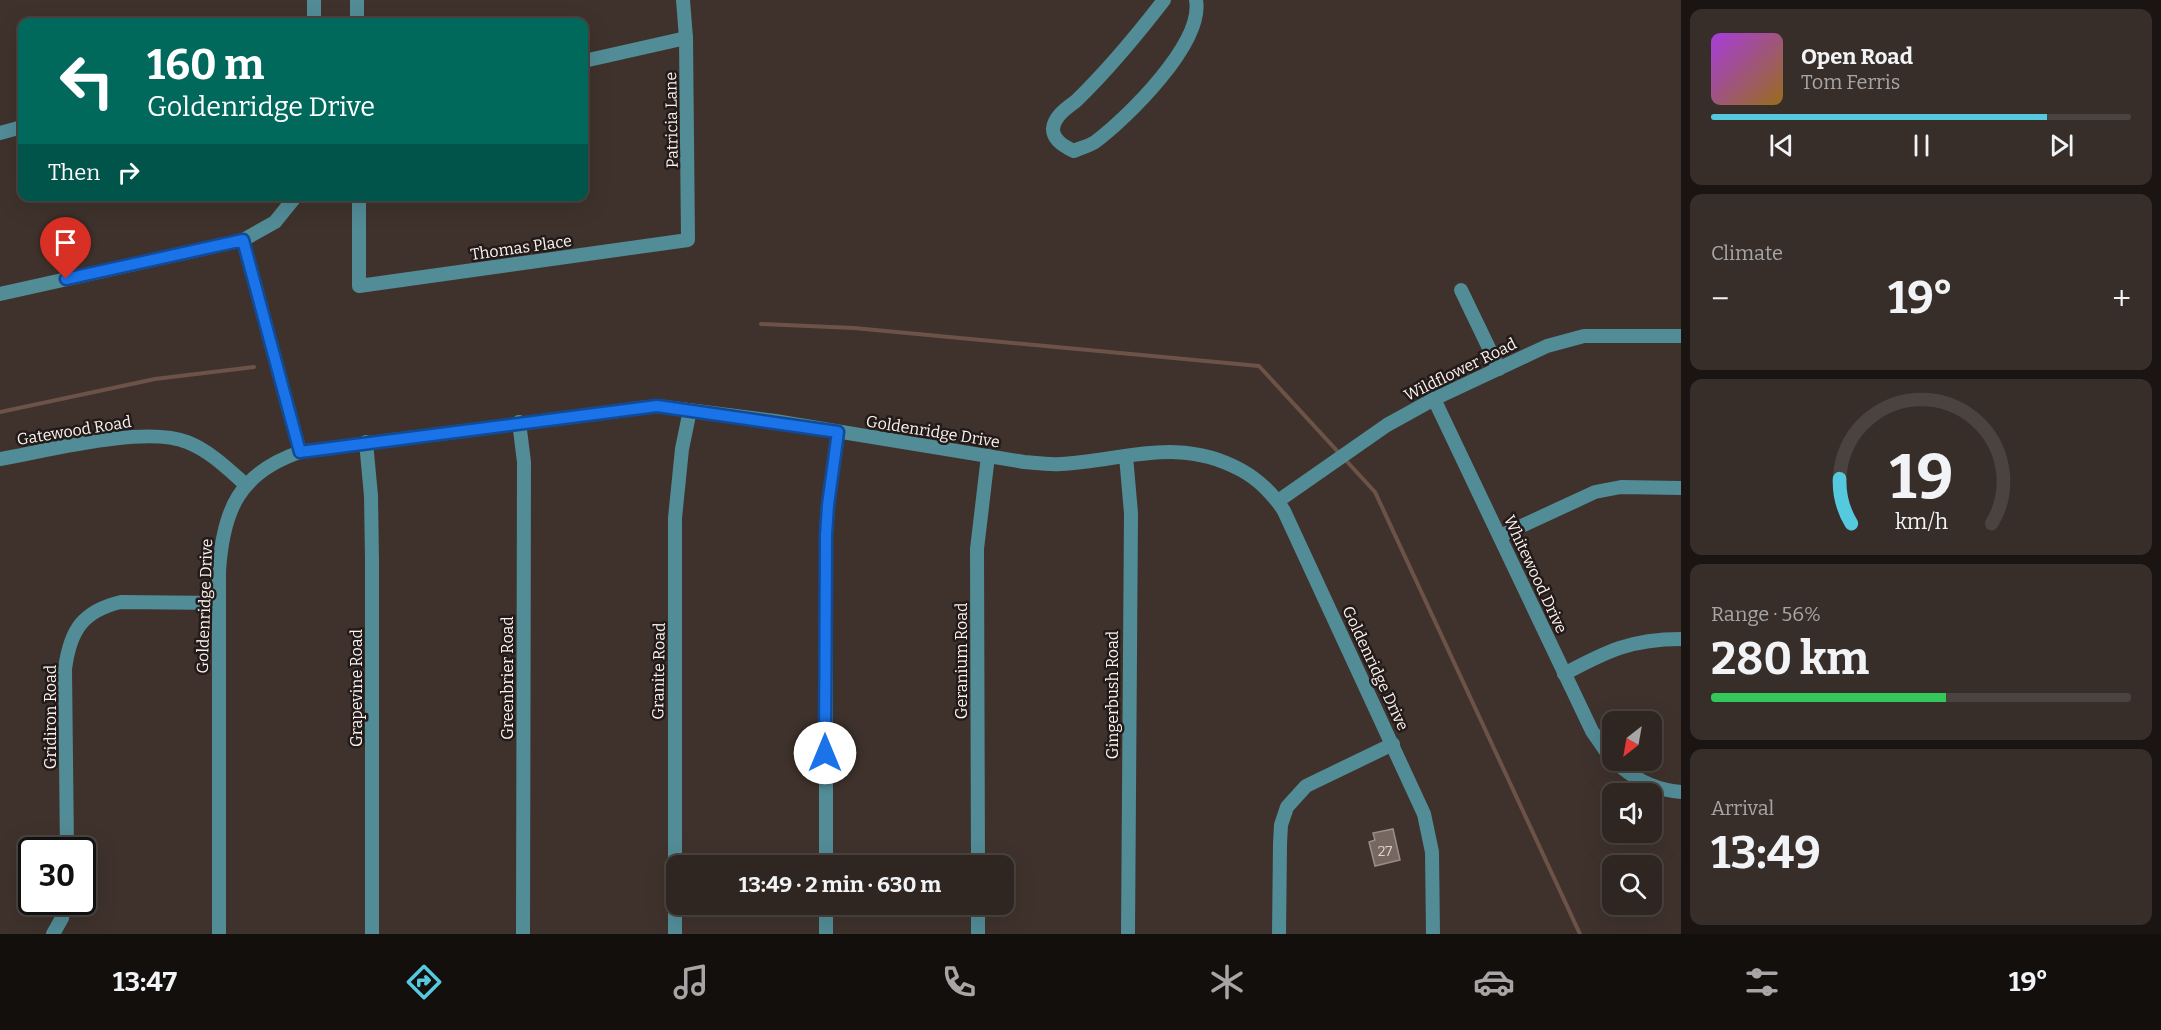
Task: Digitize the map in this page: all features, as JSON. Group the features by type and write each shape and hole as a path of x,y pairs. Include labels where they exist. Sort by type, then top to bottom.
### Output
{"street":[{"path":"314,0 314,18"},
{"path":"357,0 357,18"},
{"name":"Patricia Lane","path":"683,0 686,38 688,240"},
{"path":"1164,0 1105,72 1057,117 1053,129 1056,139 1064,147 1074,151 1093,143 1139,104 1172,63 1193,28 1196,0"},
{"path":"588,60 686,38"},
{"path":"0,133 18,128"},
{"path":"0,294 243,240 275,222 292,201"},
{"name":"Thomas Place","path":"359,201 359,286 688,240"},
{"path":"243,240 300,452"},
{"path":"1461,290 1499,369"},
{"name":"Wildflower Road","path":"1278,501 1379,429 1434,399 1547,345 1584,336 1681,336"},
{"name":"Whitewood Drive","path":"1434,399 1564,674 1592,731 1602,745"},
{"name":"Goldenridge Drive","path":"219,934 221,539 235,500 246,485 264,469 285,457 300,452 642,407 690,410 988,456 1058,464 1190,451 1212,456 1247,473 1278,501 1417,796 1429,829 1434,891 1433,934"},
{"name":"Granite Road","path":"675,934 675,518 682,448 690,410"},
{"name":"Greenbrier Road","path":"519,422 524,462 523,934"},
{"path":"826,855 826,535 838,432"},
{"name":"Gatewood Road","path":"0,459 118,438 167,437 186,441 210,454 246,485"},
{"name":"Grapevine Road","path":"366,442 371,496 372,559 372,934"},
{"name":"Geranium Road","path":"978,855 977,549 988,456"},
{"name":"Gingerbush Road","path":"1126,456 1131,513 1128,934"},
{"path":"1500,536 1595,492 1621,487 1681,488"},
{"name":"Gridiron Road","path":"67,837 65,669 73,634 81,622 106,606 121,602 219,603"},
{"path":"1564,674 1620,646 1650,640 1681,639"},
{"path":"1280,934 1280,835 1287,807 1306,786 1393,744"},
{"name":"Whitewood Drive","path":"1627,771 1639,780 1664,790 1681,792"},
{"path":"54,934 63,915"},
{"path":"826,915 826,934"},
{"path":"978,915 978,934"}],"building":[{"path":"1393,829 1400,860 1375,866 1369,842 1375,840 1373,833"}],"waterway":[{"path":"761,324 854,328 1259,366 1375,492 1580,934"},
{"path":"0,412 155,379 254,367"}],"route":[{"path":"66,279 243,240 300,452 657,406 775,421 838,432 826,535 825,753"}]}
